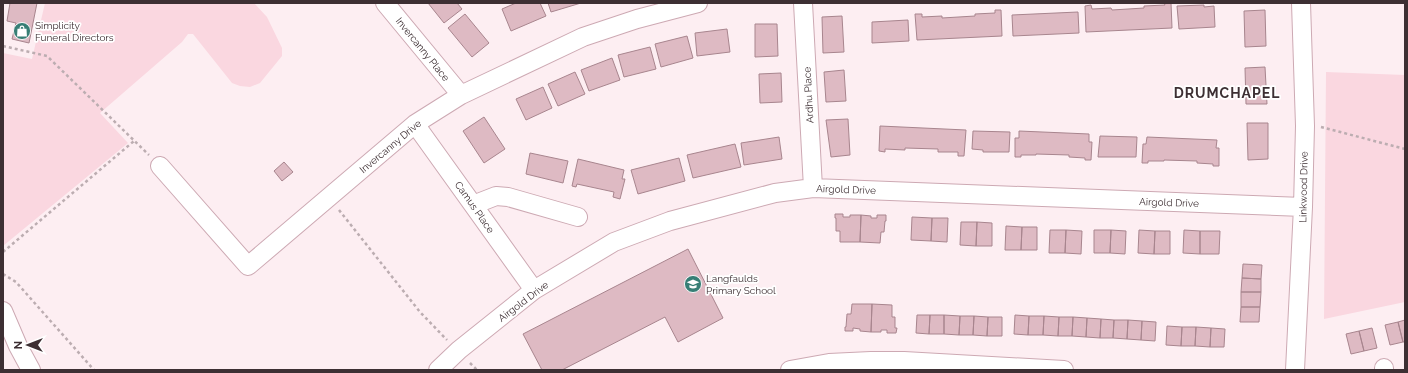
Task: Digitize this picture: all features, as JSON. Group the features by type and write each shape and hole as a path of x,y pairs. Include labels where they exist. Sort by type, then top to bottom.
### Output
{"street":[{"name":"Invercanny Place","path":"385,3 461,95"},
{"name":"Invercanny Drive","path":"160,166 248,266 416,124 461,95 583,37 637,19 698,3"},
{"name":"Ardhu Place","path":"803,3 813,188"},
{"name":"Linkwood Drive","path":"1295,370 1303,207 1305,126 1301,3"},
{"name":"Camus Place","path":"416,124 534,290"},
{"name":"Airgold Drive","path":"438,370 459,350 534,290 614,242 670,220 775,193 813,188 1303,207"},
{"path":"474,205 496,196 508,196 578,217"},
{"path":"3,311 18,346 31,370"},
{"path":"790,370 829,363 904,361 1064,370"}],"path":[{"path":"3,46 47,56 160,166"},
{"path":"1305,126 1322,127 1405,149"},
{"path":"3,252 134,141"},
{"path":"329,197 420,312 446,340 459,350"},
{"path":"3,274 16,282 94,370"},
{"path":"471,364 477,370"}],"shaded area":[{"path":"45,3 254,3 267,17 282,48 282,56 260,83 250,87 240,86 232,83 193,34 188,34 182,42 100,113 128,143 3,246 3,53 32,59"},
{"path":"1326,72 1405,75 1405,302 1324,319"}],"building":[{"name":"Simplicity Funeral Directors","path":"10,3 37,3 29,43 12,39 16,23 7,21"},
{"path":"428,3 457,3 462,9 444,23"},
{"path":"516,3 540,3 546,16 511,31 502,9"},
{"path":"548,3 581,3 551,12"},
{"path":"1164,3 1171,3 1172,28 1086,32 1085,6 1091,5 1092,9 1111,8 1112,10 1144,8 1144,6 1165,5"},
{"path":"1204,5 1204,7 1214,6 1215,27 1179,29 1177,6"},
{"path":"995,10 1001,10 1002,36 917,40 915,14 922,14 922,17 942,16 942,18 995,13"},
{"path":"1265,10 1266,46 1245,47 1244,11"},
{"path":"1078,12 1079,33 1013,36 1012,15"},
{"path":"465,14 489,43 472,57 448,28"},
{"path":"842,16 844,52 823,53 822,17"},
{"path":"908,20 909,41 872,43 872,22"},
{"path":"755,24 777,24 778,56 755,57"},
{"path":"727,29 730,52 697,56 695,33"},
{"path":"687,36 693,58 661,67 655,44"},
{"path":"650,47 656,69 624,77 618,55"},
{"path":"612,58 620,80 589,91 581,70"},
{"path":"1265,67 1267,104 1246,104 1245,68"},
{"path":"844,70 846,101 826,102 824,72"},
{"path":"575,72 585,94 558,106 548,84"},
{"path":"781,73 782,102 760,103 759,74"},
{"path":"543,87 552,108 526,120 516,99"},
{"path":"484,117 505,149 484,163 463,131"},
{"path":"848,119 850,155 831,157 826,120"},
{"path":"1247,123 1268,123 1268,159 1248,160"},
{"path":"880,126 966,130 964,156 958,156 958,152 938,152 938,149 905,148 905,150 885,149 885,152 879,151"},
{"path":"973,131 1010,132 1009,152 983,152 983,150 972,149"},
{"path":"1019,131 1089,134 1089,142 1092,142 1091,160 1069,157 1069,155 1036,154 1015,157 1015,138 1019,138"},
{"path":"1100,136 1137,137 1136,157 1098,157"},
{"path":"779,137 782,159 744,165 741,143"},
{"path":"1147,137 1217,140 1216,148 1219,148 1219,166 1197,163 1197,161 1164,160 1142,163 1143,144 1146,144"},
{"path":"735,144 741,167 693,178 687,155"},
{"path":"530,153 568,161 563,183 526,174"},
{"path":"679,158 685,181 638,194 631,170"},
{"path":"578,159 624,170 622,179 625,179 620,199 613,197 614,192 577,184 576,187 572,186"},
{"path":"284,162 293,172 282,181 274,171"},
{"path":"835,214 843,214 843,217 850,217 850,215 861,215 860,242 840,242 840,231 836,231"},
{"path":"861,215 877,218 877,215 886,215 884,232 881,232 880,243 860,242"},
{"path":"912,217 932,218 931,241 911,240"},
{"path":"932,218 948,218 947,242 931,241"},
{"path":"961,222 977,222 976,246 960,245"},
{"path":"977,222 992,223 992,246 976,246"},
{"path":"1006,226 1022,227 1021,250 1005,250"},
{"path":"1022,227 1037,227 1037,250 1021,250"},
{"path":"1050,230 1066,230 1065,253 1049,253"},
{"path":"1066,230 1082,231 1081,254 1065,253"},
{"path":"1094,230 1111,230 1110,253 1094,253"},
{"path":"1111,230 1126,231 1125,254 1110,253"},
{"path":"1139,230 1155,231 1154,254 1138,253"},
{"path":"1184,230 1200,231 1200,254 1183,253"},
{"path":"1155,231 1170,231 1170,254 1154,254"},
{"path":"1200,231 1220,231 1219,254 1200,254"},
{"path":"688,249 723,318 678,342 665,317 562,370 542,370 523,334"},
{"path":"1243,264 1262,265 1261,279 1242,278"},
{"path":"1242,278 1261,279 1261,292 1241,292"},
{"path":"1241,292 1261,292 1260,307 1241,307"},
{"path":"852,304 872,304 871,332 860,331 860,329 853,328 853,331 845,331 847,314 851,314"},
{"path":"872,304 892,305 892,317 895,317 895,328 897,328 896,333 887,333 887,330 881,330 881,332 871,332"},
{"path":"1241,307 1260,307 1259,322 1240,322"},
{"path":"917,315 930,315 929,334 916,333"},
{"path":"930,315 944,315 944,334 929,334"},
{"path":"944,315 960,316 959,335 944,334"},
{"path":"1015,315 1029,316 1028,335 1014,334"},
{"path":"960,316 974,316 973,335 959,335"},
{"path":"974,316 988,317 987,336 973,335"},
{"path":"1029,316 1044,316 1043,335 1028,335"},
{"path":"1044,316 1059,317 1058,336 1043,335"},
{"path":"988,317 1002,317 1002,336 987,336"},
{"path":"1059,317 1073,317 1072,336 1058,336"},
{"path":"1073,317 1087,318 1086,337 1072,336"},
{"path":"1087,318 1101,319 1100,338 1086,337"},
{"path":"1101,319 1114,320 1113,338 1100,338"},
{"path":"1114,320 1128,320 1127,339 1113,338"},
{"path":"1128,320 1142,321 1141,340 1127,339"},
{"path":"1405,320 1405,342 1403,342 1398,322"},
{"path":"1142,321 1156,322 1155,341 1141,340"},
{"path":"1398,322 1403,342 1390,345 1385,325"},
{"path":"1167,326 1182,327 1181,346 1166,345"},
{"path":"1182,327 1196,327 1195,346 1181,346"},
{"path":"1196,327 1211,328 1210,347 1195,346"},
{"path":"1211,328 1225,329 1224,347 1210,347"},
{"path":"1372,328 1377,348 1364,351 1359,331"},
{"path":"1359,331 1364,351 1351,354 1346,334"}],"place":[{"name":"Simplicity Funeral Directors","path":"22,31"},
{"name":"Langfaulds Primary School","path":"693,284"}],"district":[{"name":"DRUMCHAPEL","path":"1227,93"}]}
